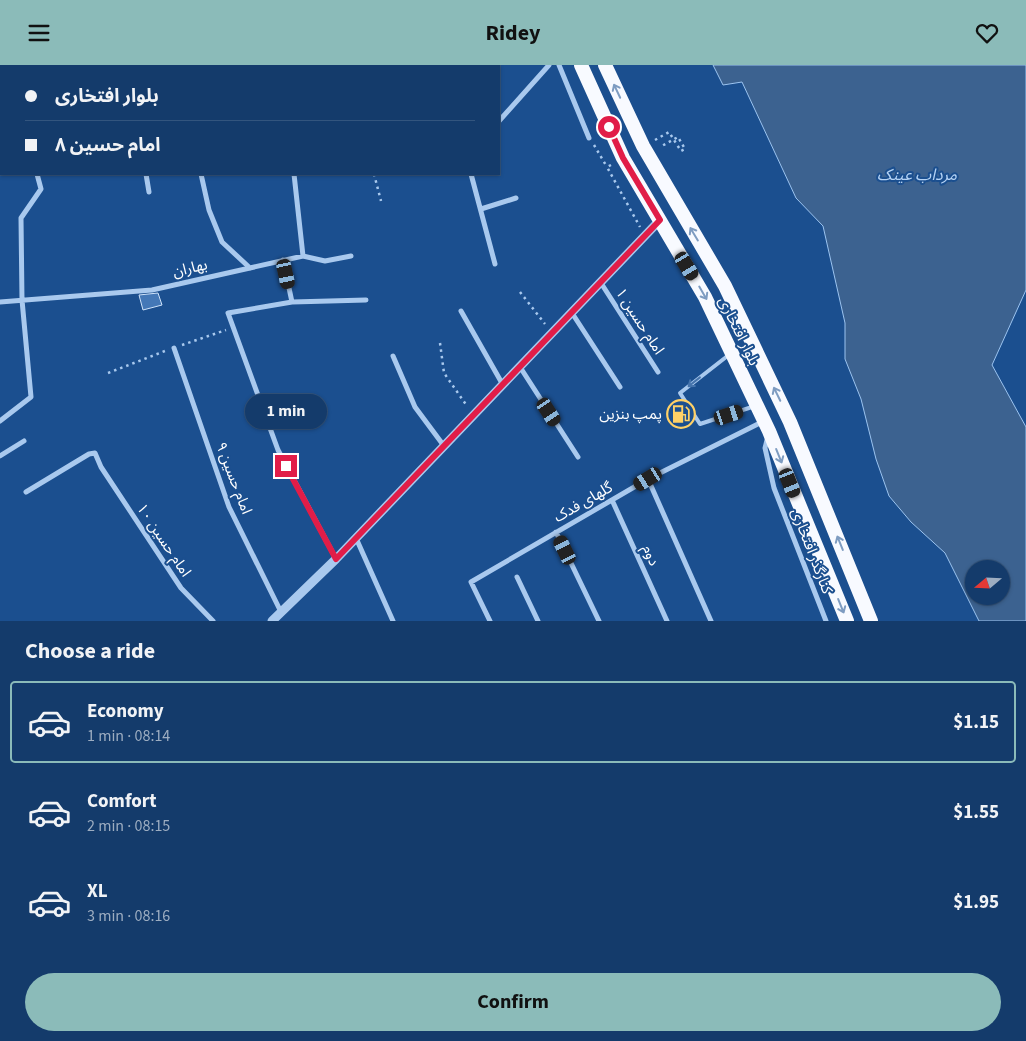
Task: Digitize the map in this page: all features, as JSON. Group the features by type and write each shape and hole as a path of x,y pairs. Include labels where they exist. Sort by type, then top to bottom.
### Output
{"highway":[{"name":"بلوار افتخاری","path":"581,65 623,158 706,297 767,426 847,621"},
{"name":"بلوار افتخاری","path":"606,65 643,146 726,286 790,421 871,621"}],"street":[{"path":"500,120 549,65"},
{"path":"559,65 589,138"},
{"path":"0,421 31,397 22,301 21,218 41,189 37,175"},
{"path":"146,175 149,192"},
{"path":"201,175 209,211 222,243 250,267"},
{"path":"294,175 303,256 324,261 351,256"},
{"path":"471,175 495,264"},
{"path":"481,209 516,198"},
{"path":"272,621 336,559 660,220"},
{"name":"بهاران","path":"0,302 152,289 303,256"},
{"path":"283,260 292,301"},
{"name":"امام حسین ۱","path":"600,283 658,373"},
{"path":"336,559 278,450 228,313 292,301 366,300"},
{"path":"461,311 503,385"},
{"path":"572,313 620,387"},
{"name":"امام حسین ۹","path":"174,348 229,507 281,612"},
{"path":"393,356 415,407 444,446"},
{"path":"520,367 578,457"},
{"name":"گلهای فدک","path":"490,621 471,582 648,479 767,426"},
{"name":"کنارگذر افتخاری","path":"767,426 765,448 774,489 826,621"},
{"path":"0,456 24,441"},
{"name":"امام حسین ۱۰","path":"26,492 89,454 95,453 101,467 182,588 213,621"},
{"path":"648,479 711,621"},
{"name":"دوم","path":"612,500 667,621"},
{"path":"556,532 599,621"},
{"path":"356,538 393,621"},
{"path":"517,577 538,621"}],"lane":[{"path":"732,352 680,393 700,424 757,406"}],"path":[{"path":"669,132 681,151 685,149 678,137"},
{"path":"589,138 608,167 644,236"},
{"path":"608,167 617,162"},
{"path":"374,175 381,201"},
{"path":"520,292 552,333"},
{"path":"440,343 444,373 473,415"}],"water":[{"name":"مرداب عینک","path":"713,65 1026,65 1026,290 992,365 1026,427 1026,621 979,621 971,605 1010,605 1010,560 965,560 965,593 945,553 911,522 889,496 876,459 861,399 845,359 845,323 823,226 796,198 742,82 723,85"}],"building":[{"path":"158,293 162,305 143,310 139,295"}],"place":[{"name":"پمپ بنزین","path":"681,414"}],"route":[{"path":"286,466 336,559 660,220 623,158 609,127"}]}
